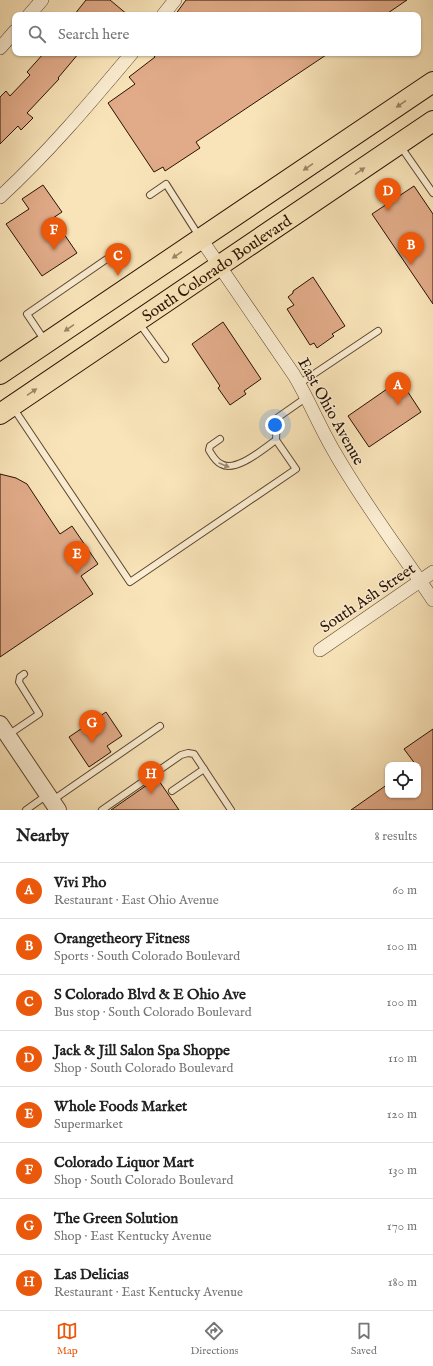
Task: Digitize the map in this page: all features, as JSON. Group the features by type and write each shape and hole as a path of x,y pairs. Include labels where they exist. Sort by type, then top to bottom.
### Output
{"main road":[{"name":"South Colorado Boulevard","path":"0,374 433,82"},
{"name":"South Colorado Boulevard","path":"6,410 433,121"}],"street":[{"path":"32,12 42,0"},
{"path":"165,12 175,0"},
{"path":"0,48 12,34"},
{"path":"0,197 54,144 87,108 130,56"},
{"name":"East Ohio Avenue","path":"201,239 307,396 325,436 342,465 433,600"},
{"name":"South Ash Street","path":"320,650 433,572"},
{"path":"4,729 53,802"}],"lane":[{"path":"399,144 433,193"},
{"path":"150,195 166,184 201,239"},
{"path":"46,343 27,314 114,254"},
{"path":"137,321 165,359"},
{"path":"299,384 378,331"},
{"path":"6,410 130,582 296,469 276,440 277,418 307,396"},
{"path":"220,439 210,446 209,450 216,461 222,465 231,467 241,464 276,440"},
{"path":"4,729 39,714 19,682 20,677 24,674"},
{"path":"26,810 53,802 160,726"},
{"path":"102,810 181,755 188,753 194,754 231,810"},
{"path":"172,791 204,769"}],"building":[{"path":"86,0 110,0 124,12 76,12"},
{"path":"186,0 407,0 389,12 177,12"},
{"path":"41,56 76,56 58,78 59,79 27,113 33,118 21,130 18,126 0,144 0,97 6,91 10,96 30,75 27,72"},
{"path":"154,56 325,56 196,142 200,148 165,171 163,167 154,172 108,103 135,84 129,77 155,57"},
{"path":"43,185 62,212 53,218 77,253 42,276 6,224 29,209 22,199"},
{"path":"414,186 433,214 433,304 372,214"},
{"path":"313,277 345,326 332,334 334,336 317,348 314,343 310,345 287,309 294,305 288,297 293,293 293,291"},
{"path":"223,322 261,379 244,391 246,394 230,405 218,388 220,386 192,344"},
{"path":"400,380 421,412 369,447 348,416"},
{"path":"0,474 16,478 27,484 60,534 72,526 98,564 81,576 93,594 0,657"},
{"path":"106,712 122,736 107,746 111,752 89,767 69,737"},
{"path":"433,729 433,810 351,810 385,786 385,798 421,798 421,762 414,762 404,749"},
{"path":"157,778 179,810 111,810"}],"place":[{"name":"Jack & Jill Salon Spa Shoppe","path":"388,211"},
{"name":"Colorado Liquor Mart","path":"54,250"},
{"name":"Orangetheory Fitness","path":"411,265"},
{"name":"S Colorado Blvd & E Ohio Ave","path":"118,276"},
{"name":"Vivi Pho","path":"398,405"},
{"name":"Whole Foods Market","path":"77,574"},
{"name":"The Green Solution","path":"92,743"},
{"name":"Las Delicias","path":"151,794"}]}
